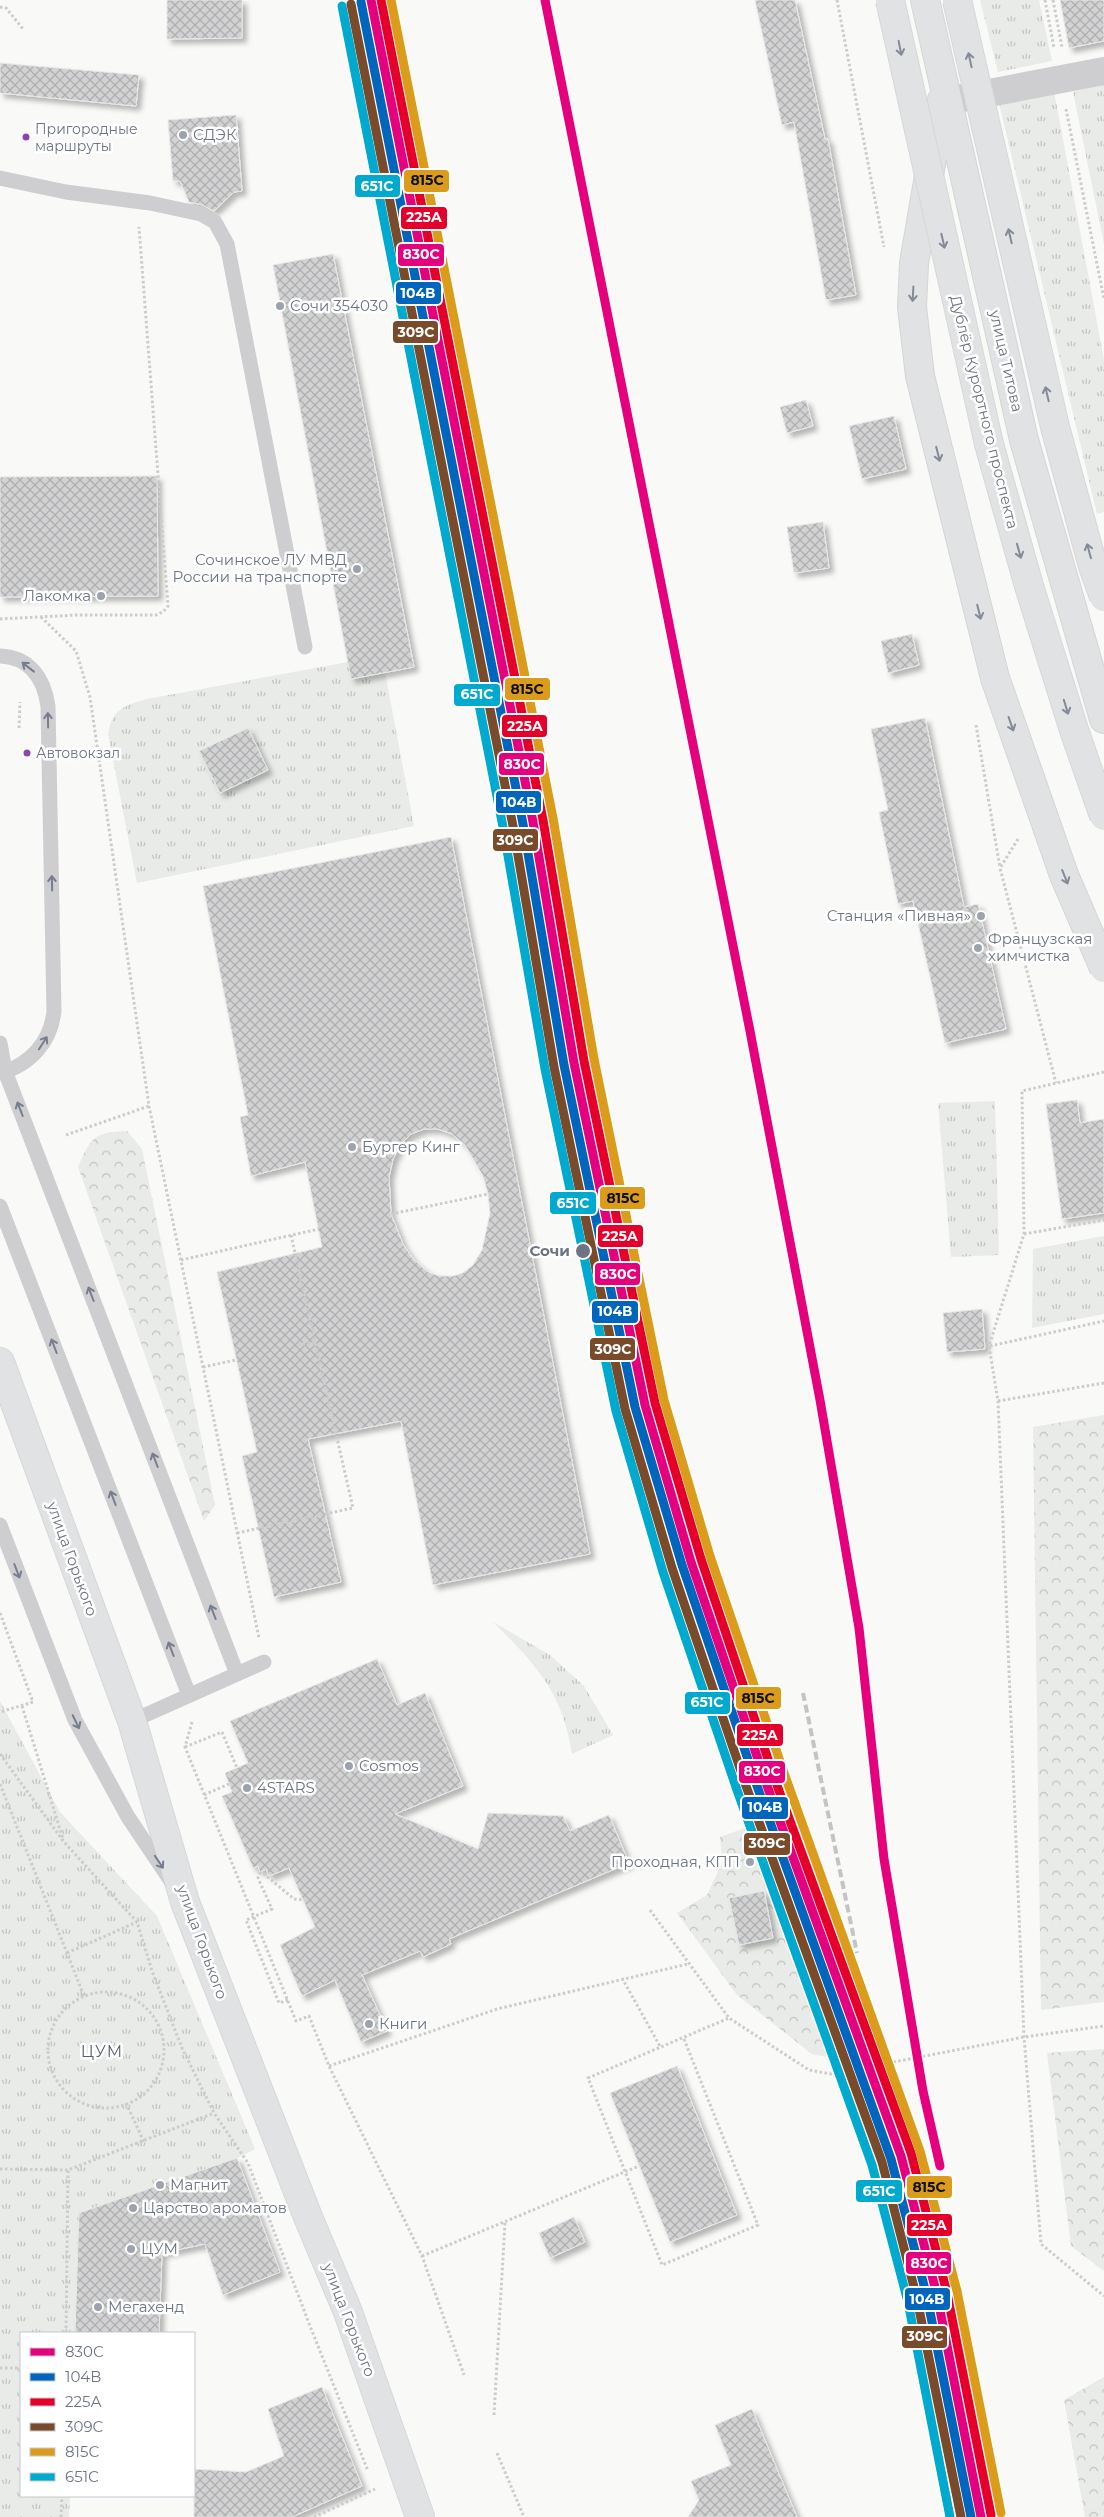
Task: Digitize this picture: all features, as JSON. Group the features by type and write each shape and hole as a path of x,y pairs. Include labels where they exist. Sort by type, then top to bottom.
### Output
{"main road":[{"name":"Дублёр Курортного проспекта","path":"890,0 989,444 1029,586 1074,730 1104,816"},
{"name":"улица Титова","path":"925,0 1024,440 1104,719"},
{"path":"958,0 1054,427 1093,566 1104,597"},
{"path":"946,96 916,254 912,307 920,376 996,678 1064,875 1104,968"},
{"name":"улица Горького","path":"0,1362 5,1401 132,1721 186,1902 308,2217 348,2312 415,2515"}],"street":[{"path":"946,96 1060,80 1104,71"}],"lane":[{"path":"0,178 66,192 137,202 201,214 215,222 227,244 305,647"},
{"path":"0,656 17,659 30,666 40,678 46,691 48,706 54,1011 50,1029 41,1047 22,1064 2,1070"},
{"path":"0,1043 2,1070 237,1674"},
{"path":"0,1206 189,1695"},
{"path":"0,1525 74,1720 128,1817 186,1902"},
{"path":"132,1721 264,1662"}],"path":[{"path":"1045,0 1104,299"},
{"path":"1053,0 1063,51"},
{"path":"0,7 6,8 23,29"},
{"path":"0,618 156,614 163,612 168,606 137,202"},
{"path":"40,617 76,651 90,697 149,1106 264,1662"},
{"path":"19,728 20,701"},
{"path":"1020,836 1000,868 1056,1083"},
{"path":"1104,1072 1022,1091 1024,1234 989,1346 998,1401 1024,2037 1042,2244 1104,2296"},
{"path":"66,1135 149,1106"},
{"path":"391,1214 488,1194"},
{"path":"1024,1234 1104,1220"},
{"path":"181,1260 318,1229"},
{"path":"237,1533 353,1508 291,1235"},
{"path":"989,1346 1104,1320"},
{"path":"299,1346 314,1342"},
{"path":"203,1367 236,1360"},
{"path":"998,1401 1104,1383"},
{"path":"0,1613 33,1702 0,1712"},
{"path":"22,1706 64,1842"},
{"path":"237,1768 222,1732 184,1748 296,2022 309,2016 329,2066 422,2256 464,2375"},
{"path":"0,1754 64,1842 137,1922 152,1971 182,2048 214,2114 248,2163 368,2472"},
{"path":"0,1784 84,1996"},
{"path":"204,1795 229,1784"},
{"path":"288,2000 279,2003 246,1920 272,1909 258,1878 260,1873 264,1874 294,1899 303,1900"},
{"path":"650,1910 729,2018 809,2070 831,2074 1024,2037 1104,2026"},
{"path":"67,1953 137,1922"},
{"path":"329,2066 497,2009 622,1978 688,1964"},
{"path":"622,1978 661,2048"},
{"path":"107,1992 129,1997 147,2010 160,2029 163,2051 158,2073 145,2091 126,2103 104,2107 82,2102 64,2089 52,2070 48,2048 53,2026 66,2008 84,1996 107,1992"},
{"path":"684,2039 758,2225 662,2265 588,2078 684,2039 729,2018"},
{"path":"126,2103 144,2142"},
{"path":"0,2169 68,2170 214,2114"},
{"path":"422,2256 639,2166"},
{"path":"66,2332 68,2170"},
{"path":"494,2415 505,2222"},
{"path":"0,2368 20,2368"},
{"path":"497,2453 524,2517"},
{"path":"314,2517 376,2490 372,2481"},
{"path":"61,2517 62,2497"}],"green space":[{"path":"980,0 1039,0 1052,61 998,72"},
{"path":"1104,84 1104,244 1073,92"},
{"path":"1054,91 1104,360 1104,512 1097,514 999,103"},
{"path":"348,662 385,672 414,826 137,883 108,734 116,713 126,706 147,699"},
{"path":"995,1101 999,1255 951,1257 938,1103"},
{"path":"127,1131 142,1149 215,1505 204,1521 78,1167 86,1149 95,1138 107,1133"},
{"path":"1104,1236 1104,1314 1032,1328 1033,1249"},
{"path":"1104,1415 1104,2002 1041,2010 1033,1427"},
{"path":"493,1622 550,1655 584,1686 613,1735 572,1754 561,1713 545,1680 522,1652"},
{"path":"0,1701 60,1812 157,1916 255,2149 237,2158 79,2213 75,2332 20,2332 20,2497 70,2497 69,2517 0,2517"},
{"path":"748,1827 777,1884 827,2057 812,2054 737,1995 677,1913 707,1895 722,1863 720,1837"},
{"path":"1104,2049 1104,2271 1071,2246 1047,2053"},
{"path":"1104,2377 1104,2517 1085,2517 1064,2400"}],"building":[{"path":"167,0 242,0 242,38 167,39"},
{"path":"755,0 795,0 825,139 828,139 856,295 826,300 794,122 782,125"},
{"path":"1060,0 1104,0 1104,41 1069,48"},
{"path":"0,63 139,75 136,106 0,93"},
{"path":"236,115 242,191 234,192 214,211 203,205 189,202 180,181 173,181 168,120"},
{"path":"333,254 414,667 351,679 273,265"},
{"path":"806,400 813,426 787,433 780,407"},
{"path":"894,416 906,469 862,479 849,426"},
{"path":"157,476 158,596 0,597 0,477"},
{"path":"823,522 829,568 794,573 787,527"},
{"path":"912,634 919,665 888,673 881,641"},
{"path":"925,718 964,907 978,904 1006,1029 945,1043 913,901 898,904 879,812 888,810 871,729"},
{"path":"248,728 268,770 220,793 199,751"},
{"name":"Сочи","path":"451,837 590,1554 433,1585 401,1421 308,1439 341,1582 274,1597 242,1456 257,1452 217,1272 322,1247 305,1162 251,1176 240,1117 248,1115 203,886","holes":["424,1129 438,1129 452,1134 465,1145 483,1176 488,1194 490,1213 482,1250 473,1265 463,1273 453,1276 439,1276 428,1272 413,1259 403,1244 391,1214 389,1177 393,1159 400,1145 411,1134"]},
{"path":"1077,1100 1080,1123 1104,1119 1104,1213 1062,1219 1046,1104"},
{"path":"982,1309 985,1349 947,1352 943,1313"},
{"path":"377,1659 397,1705 425,1693 463,1786 395,1814 478,1849 488,1813 563,1816 570,1831 609,1815 629,1863 449,1939 451,1944 423,1957 420,1951 362,1975 387,2031 361,2042 335,1980 302,1996 280,1945 315,1927 289,1868 269,1876 266,1869 260,1872 258,1866 253,1868 222,1796 232,1792 225,1773 248,1763 230,1721"},
{"path":"764,1891 773,1938 739,1945 729,1898"},
{"path":"677,2066 737,2215 670,2242 610,2093"},
{"name":"ЦУМ","path":"237,2158 280,2272 223,2295 205,2244 162,2253 159,2332 75,2332 79,2213"},
{"path":"574,2217 585,2242 550,2258 539,2233"},
{"path":"322,2387 362,2486 292,2517 194,2517 195,2469 246,2472 284,2456 268,2409"},
{"path":"752,2409 797,2517 688,2517 699,2500 691,2481 731,2465 715,2425"}],"railway":[{"path":"803,1693 857,1953"}],"transit line":[{"name":"830С","path":"371,0 533,822 574,1063 645,1405 691,1562 765,1780 901,2156 937,2295 981,2517"},
{"name":"225А","path":"381,0 543,820 584,1061 655,1403 701,1559 774,1777 911,2153 947,2293 991,2515"},
{"name":"815С","path":"391,0 553,818 594,1059 664,1400 710,1556 784,1773 920,2151 957,2291 1001,2513"},
{"name":"830С","path":"545,0 750,1031 820,1400 859,1628 884,1859 923,2091 940,2166"},
{"name":"104В","path":"361,2 523,824 564,1065 635,1407 682,1565 756,1783 891,2159 927,2297 971,2517"},
{"name":"309С","path":"351,4 513,826 554,1067 625,1409 672,1568 746,1786 882,2162 917,2299 961,2517"},
{"name":"651С","path":"342,6 503,827 545,1069 616,1411 663,1572 737,1790 872,2165 908,2302 950,2517"}],"place":[{"name":"СДЭК","path":"183,135"},
{"name":"Пригородные маршруты","path":"26,137"},
{"name":"Сочи 354030","path":"280,306"},
{"name":"Сочинское ЛУ МВД России на транспорте","path":"357,569"},
{"name":"Лакомка","path":"101,596"},
{"name":"Автовокзал","path":"27,753"},
{"name":"Станция «Пивная»","path":"981,916"},
{"name":"Французская химчистка","path":"978,948"},
{"name":"Бургер Кинг","path":"352,1147"},
{"name":"Сочи","path":"583,1251"},
{"name":"Cosmos","path":"349,1766"},
{"name":"4STARS","path":"247,1788"},
{"name":"Проходная, КПП","path":"750,1862"},
{"name":"Книги","path":"369,2024"},
{"name":"Магнит","path":"160,2185"},
{"name":"Царство ароматов","path":"133,2208"},
{"name":"ЦУМ","path":"131,2249"},
{"name":"Мегахенд","path":"98,2307"}],"district":[{"name":"ЦУМ","path":"102,2051"}]}
